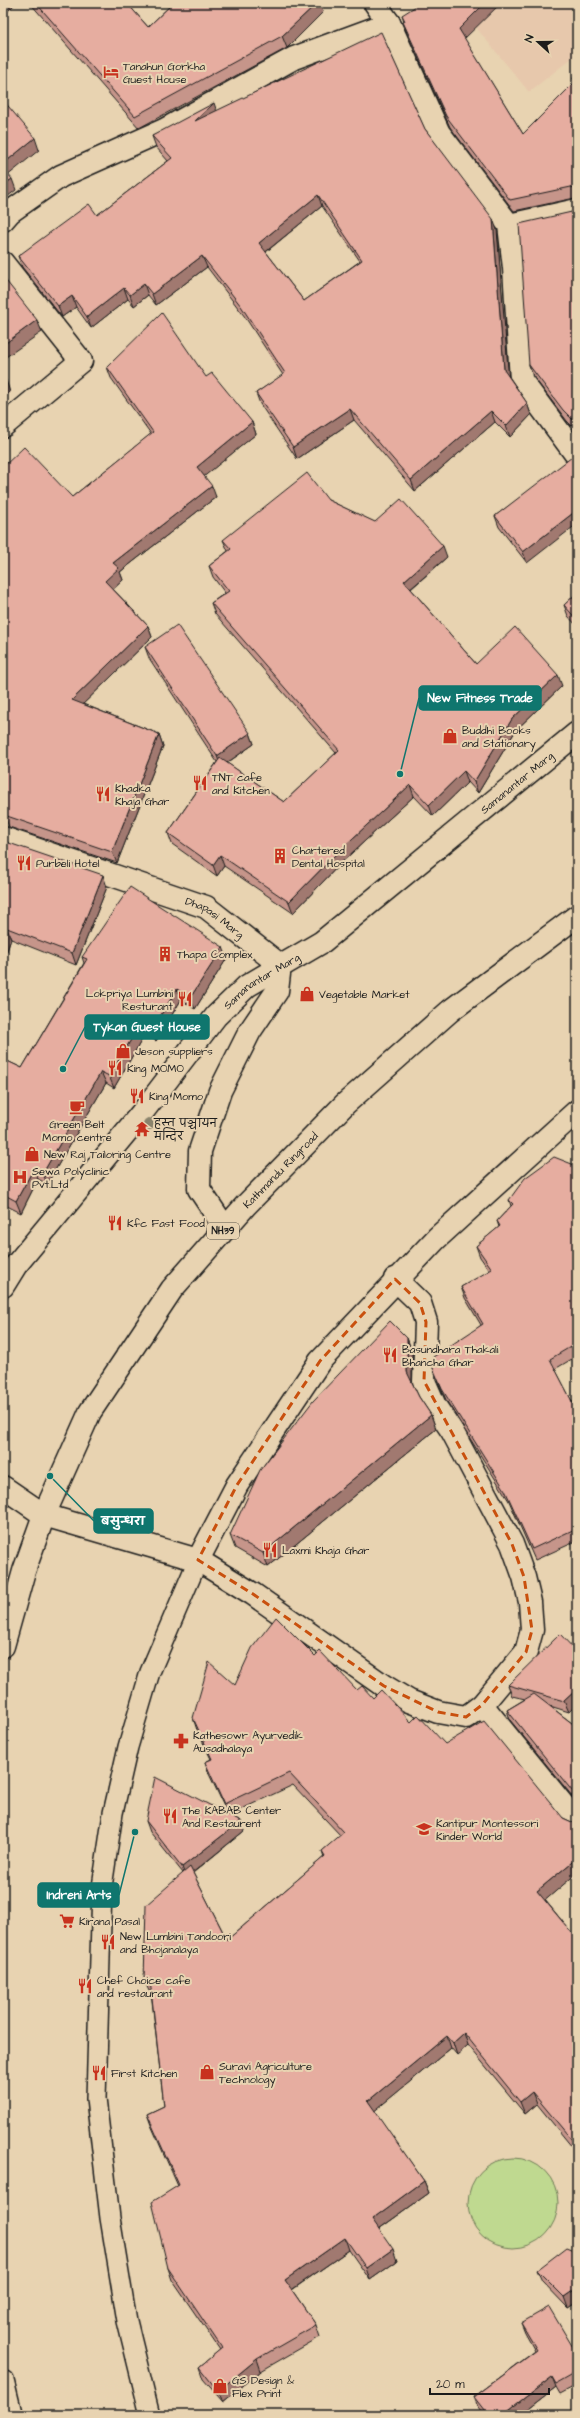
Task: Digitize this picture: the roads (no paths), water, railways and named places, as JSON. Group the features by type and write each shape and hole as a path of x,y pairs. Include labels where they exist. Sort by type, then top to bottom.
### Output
{"main road":[{"path":"375,3 389,23 439,133 509,225 515,276 522,380 577,456"},
{"path":"3,220 10,212 61,176 164,130 294,58 389,23"},
{"path":"509,225 577,210"},
{"path":"3,263 81,361 3,426"},
{"name":"Samanantar Marg","path":"3,1286 16,1265 141,1114 216,1016 247,986 328,937 577,733"},
{"name":"Dhapasi Marg","path":"3,838 206,907 280,965"},
{"name":"Kathmandu Ringroad","path":"3,1646 24,1571 44,1515 90,1412 172,1289 225,1228 345,1104 450,1011 577,916"},
{"path":"225,1228 199,1188 200,1151 220,1091 250,1031 277,991 280,965"},
{"path":"198,1560 237,1484 320,1361 395,1279 437,1238 577,1111"},
{"path":"3,1487 44,1515 198,1560 253,1594 384,1686 409,1701 438,1712 466,1718 482,1705 526,1652 532,1630 530,1602 524,1577 512,1544 452,1432 436,1406 424,1381 426,1322 420,1302 395,1279"},
{"path":"482,1705 577,1822"},
{"path":"3,2382 11,2415"}],"lane":[{"path":"150,2415 126,2314 110,2218 96,2099 102,1887 113,1813 128,1747 150,1672 198,1560"}],"place":[{"name":"Tanahun Gorkha Guest House","path":"111,72"},
{"name":"Buddhi Books and Stationary","path":"450,736"},
{"name":"New Fitness Trade","path":"400,774"},
{"name":"TNT cafe and Kitchen","path":"200,783"},
{"name":"Khadka Khaja Ghar","path":"103,794"},
{"name":"Chartered Dental Hospital","path":"280,856"},
{"name":"Purbeli Hotel","path":"24,863"},
{"name":"Thapa Complex","path":"165,954"},
{"name":"Vegetable Market","path":"307,994"},
{"name":"Lokpriya Lumbini Resturant","path":"185,999"},
{"name":"Jeson suppliers","path":"123,1051"},
{"name":"King MOMO","path":"115,1068"},
{"name":"Tykan Guest House","path":"63,1069"},
{"name":"King Momo","path":"137,1096"},
{"name":"Green Belt Momo centre","path":"77,1107"},
{"name":"हस्त पञ्चायन मन्दिर","path":"142,1129"},
{"name":"New Raj Tailoring Centre","path":"32,1154"},
{"name":"Sewa Polyclinic Pvt.Ltd","path":"20,1177"},
{"name":"Kfc Fast Food","path":"115,1223"},
{"name":"Basundhara Thakali Bhancha Ghar","path":"390,1355"},
{"name":"बसुन्धरा","path":"50,1476"},
{"name":"Laxmi Khaja Ghar","path":"270,1550"},
{"name":"Kathesowr Ayurvedik Ausadhalaya","path":"181,1741"},
{"name":"The KABAB Center And Restaurent","path":"170,1816"},
{"name":"Kantipur Montessori Kinder World","path":"424,1829"},
{"name":"Indreni Arts","path":"135,1832"},
{"name":"Kirana Pasal","path":"67,1921"},
{"name":"New Lumbini Tandoori and Bhojanalaya","path":"108,1942"},
{"name":"Chef Choice cafe and restaurant","path":"85,1986"},
{"name":"Suravi Agriculture Technology","path":"207,2072"},
{"name":"First Kitchen","path":"99,2073"},
{"name":"GS Design & Flex Print","path":"220,2386"}]}
